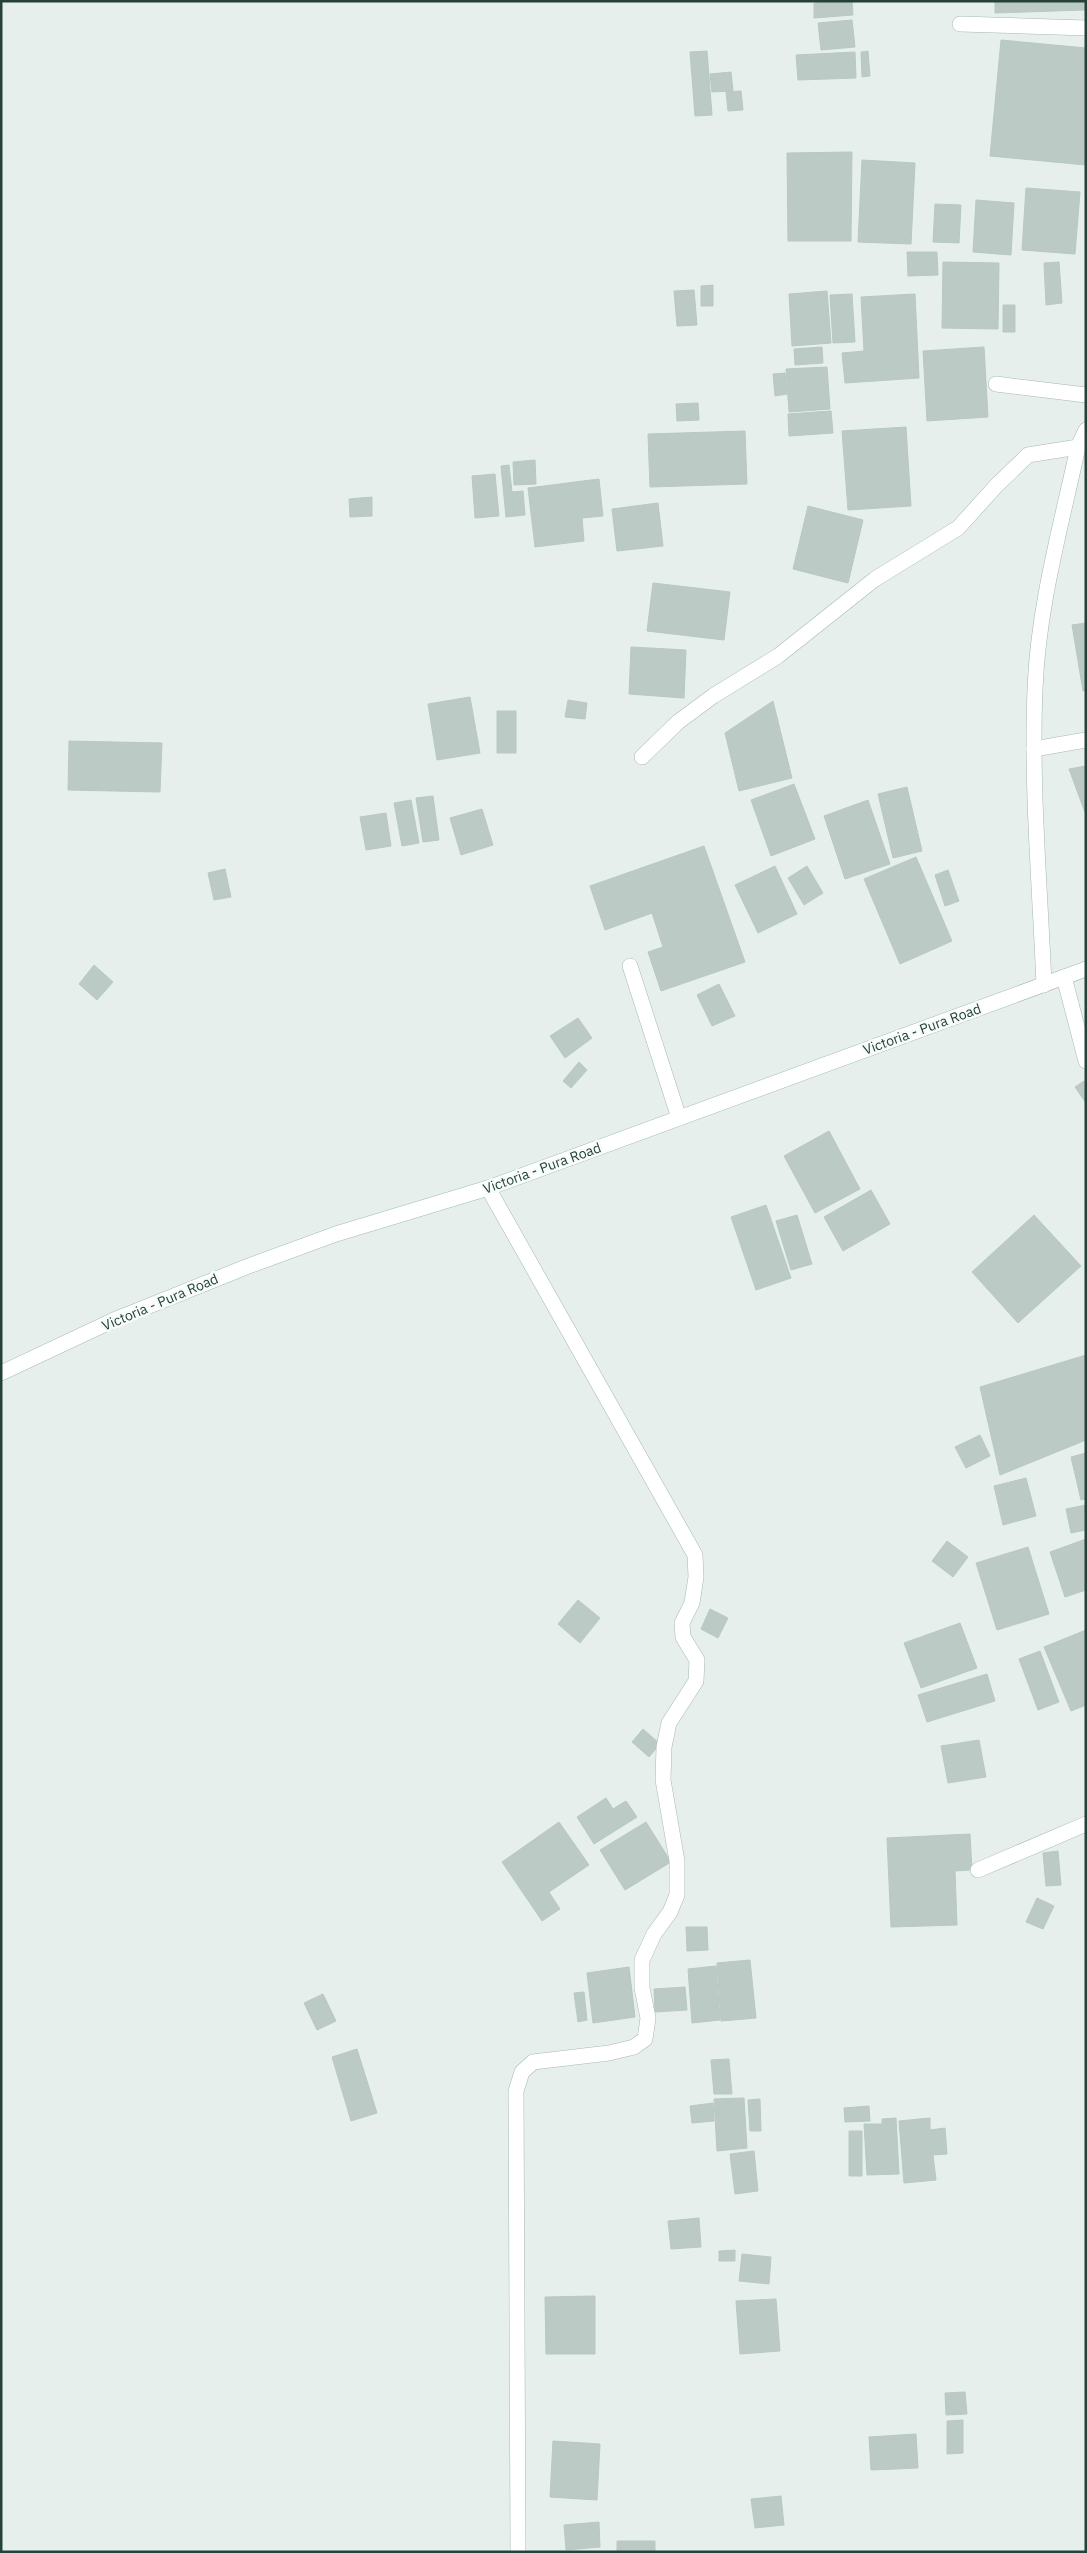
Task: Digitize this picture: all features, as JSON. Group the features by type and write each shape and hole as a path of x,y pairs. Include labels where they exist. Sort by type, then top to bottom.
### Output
{"street":[{"path":"960,24 1086,28"},
{"path":"996,384 1086,394"},
{"path":"1044,985 1034,750 1035,688 1044,609 1078,446 1086,430"},
{"path":"642,757 678,722 713,696 778,656 875,579 958,528 996,486 1028,455 1078,446"},
{"path":"1034,750 1086,740"},
{"path":"630,966 679,1118"},
{"name":"Victoria - Pura Road","path":"1,1373 114,1320 246,1267 336,1234 488,1188 1086,969"},
{"path":"1064,977 1086,1061"},
{"path":"488,1188 695,1555 696,1578 692,1603 682,1623 683,1637 697,1660 696,1681 669,1723 664,1747 663,1780 677,1861 677,1895 670,1912 654,1934 642,1960 642,1988 648,2018 645,2039 634,2047 609,2053 533,2062 522,2072 516,2091 518,2552"},
{"path":"978,1870 1086,1824"}],"building":[{"path":"852,1 853,15 814,18 814,3"},
{"path":"995,1 1084,1 1085,10 995,13"},
{"path":"852,20 855,47 821,50 818,23"},
{"path":"1001,40 1086,48 1086,165 990,156"},
{"path":"707,51 712,115 695,116 690,52"},
{"path":"868,51 870,76 862,77 861,52"},
{"path":"855,52 856,78 798,80 796,55"},
{"path":"731,72 733,91 712,92 710,74"},
{"path":"741,91 743,110 728,111 726,92"},
{"path":"852,152 851,241 788,241 787,153"},
{"path":"862,160 915,163 911,244 858,242"},
{"path":"1026,188 1080,192 1075,254 1022,250"},
{"path":"976,200 1014,203 1011,255 973,252"},
{"path":"935,204 961,205 959,243 933,242"},
{"path":"907,252 937,252 938,275 908,276"},
{"path":"943,262 999,263 998,329 942,328"},
{"path":"1059,262 1062,303 1046,305 1044,263"},
{"path":"713,285 713,306 701,306 701,286"},
{"path":"694,290 697,325 677,326 674,291"},
{"path":"827,291 831,343 792,346 789,294"},
{"path":"852,294 855,342 833,343 830,295"},
{"path":"915,294 919,378 845,383 842,353 864,351 861,297"},
{"path":"1003,305 1015,305 1015,332 1003,332"},
{"path":"822,347 823,363 795,365 794,349"},
{"path":"984,347 988,417 927,421 923,351"},
{"path":"827,367 830,409 789,412 786,369"},
{"path":"785,373 787,394 775,396 773,374"},
{"path":"698,403 699,420 677,421 676,404"},
{"path":"831,411 833,433 789,436 788,414"},
{"path":"906,427 911,506 848,510 842,431"},
{"path":"745,431 747,484 650,487 648,434"},
{"path":"535,460 536,484 514,485 513,462"},
{"path":"509,465 512,492 523,491 525,515 506,517 501,466"},
{"path":"495,474 499,516 475,518 472,476"},
{"path":"599,479 603,516 582,518 584,541 535,547 528,488"},
{"path":"372,497 372,516 350,517 349,499"},
{"path":"658,503 663,546 617,551 612,509"},
{"path":"808,506 863,520 848,583 793,569"},
{"path":"653,583 730,592 724,640 647,631"},
{"path":"1086,623 1086,690 1083,691 1072,625"},
{"path":"631,647 686,650 684,698 629,694"},
{"path":"470,697 480,753 437,760 428,704"},
{"path":"568,700 587,703 585,719 565,717"},
{"path":"773,701 792,778 739,791 725,733"},
{"path":"497,711 516,711 516,753 497,753"},
{"path":"69,741 162,743 160,792 68,790"},
{"path":"1086,766 1086,815 1069,769"},
{"path":"794,784 815,839 771,856 751,800"},
{"path":"907,787 922,851 893,858 878,794"},
{"path":"433,796 439,840 423,842 416,798"},
{"path":"411,800 419,843 402,846 394,803"},
{"path":"868,800 890,864 845,879 824,816"},
{"path":"482,809 493,845 461,855 450,818"},
{"path":"386,813 391,846 366,850 360,817"},
{"path":"704,846 745,962 661,991 648,952 663,947 652,913 605,930 590,886"},
{"path":"916,857 952,941 900,964 864,879"},
{"path":"775,866 797,914 758,933 735,885"},
{"path":"807,866 823,893 804,905 788,878"},
{"path":"225,869 231,897 214,900 208,873"},
{"path":"948,870 959,901 945,906 935,875"},
{"path":"94,965 113,982 97,1000 79,984"},
{"path":"719,984 735,1016 712,1026 697,995"},
{"path":"578,1018 592,1038 565,1058 550,1036"},
{"path":"579,1062 587,1070 571,1088 563,1081"},
{"path":"1084,1081 1086,1085 1086,1103 1075,1087"},
{"path":"829,1131 860,1189 815,1213 784,1156"},
{"path":"871,1190 890,1224 843,1251 824,1217"},
{"path":"766,1205 791,1278 756,1290 731,1217"},
{"path":"797,1215 812,1264 791,1270 776,1221"},
{"path":"1034,1215 1081,1266 1018,1323 972,1272"},
{"path":"1086,1355 1086,1440 1000,1475 980,1387"},
{"path":"980,1435 990,1456 966,1468 955,1447"},
{"path":"1086,1453 1086,1499 1081,1500 1071,1457"},
{"path":"1026,1478 1036,1516 1003,1525 994,1486"},
{"path":"1086,1505 1086,1530 1071,1533 1066,1509"},
{"path":"1086,1539 1086,1590 1065,1597 1050,1552"},
{"path":"947,1541 968,1557 953,1577 932,1561"},
{"path":"1028,1547 1049,1614 997,1630 976,1563"},
{"path":"578,1600 600,1618 580,1643 558,1624"},
{"path":"710,1609 728,1618 718,1638 701,1629"},
{"path":"960,1623 977,1668 921,1688 904,1643"},
{"path":"1086,1630 1086,1705 1071,1711 1044,1647"},
{"path":"1040,1651 1059,1702 1038,1710 1019,1659"},
{"path":"987,1674 995,1701 927,1722 918,1695"},
{"path":"643,1729 660,1744 649,1757 632,1742"},
{"path":"979,1740 986,1777 948,1783 941,1746"},
{"path":"606,1798 613,1809 626,1801 637,1817 594,1844 577,1817"},
{"path":"559,1822 589,1865 549,1892 560,1909 542,1921 502,1862"},
{"path":"646,1822 671,1862 625,1890 600,1850"},
{"path":"970,1834 972,1870 955,1871 957,1925 891,1927 887,1838"},
{"path":"1058,1851 1061,1885 1046,1886 1043,1853"},
{"path":"1037,1898 1054,1906 1043,1929 1026,1922"},
{"path":"686,1927 707,1927 708,1950 687,1951"},
{"path":"750,1960 756,2018 721,2021 717,1963"},
{"path":"716,1966 720,2020 692,2023 688,1969"},
{"path":"629,1967 635,2017 593,2023 587,1973"},
{"path":"685,1987 687,2010 655,2012 654,1989"},
{"path":"584,1992 587,2020 578,2022 574,1993"},
{"path":"323,1994 336,2021 317,2030 304,2003"},
{"path":"357,2049 377,2113 351,2121 332,2057"},
{"path":"729,2059 732,2094 714,2094 711,2060"},
{"path":"744,2098 747,2148 717,2151 714,2099"},
{"path":"760,2099 761,2131 750,2131 748,2100"},
{"path":"713,2103 714,2121 692,2123 690,2106"},
{"path":"869,2106 870,2121 845,2122 844,2108"},
{"path":"896,2118 899,2174 867,2175 864,2124 882,2124 882,2119"},
{"path":"930,2118 930,2130 945,2128 947,2154 933,2155 936,2180 904,2183 899,2121"},
{"path":"849,2131 862,2131 862,2176 849,2176"},
{"path":"754,2151 758,2191 735,2194 730,2154"},
{"path":"699,2218 701,2247 671,2249 668,2221"},
{"path":"735,2250 735,2261 719,2261 719,2251"},
{"path":"742,2254 771,2257 769,2284 739,2281"},
{"path":"595,2296 595,2354 546,2354 545,2297"},
{"path":"776,2299 780,2351 740,2354 736,2301"},
{"path":"965,2392 967,2414 946,2415 945,2393"},
{"path":"963,2420 963,2453 947,2454 947,2421"},
{"path":"916,2434 918,2468 871,2470 869,2437"},
{"path":"553,2441 600,2444 597,2500 550,2497"},
{"path":"781,2496 784,2525 755,2528 751,2499"},
{"path":"599,2522 600,2547 566,2550 564,2525"},
{"path":"617,2541 655,2541 655,2552 617,2552"}]}
